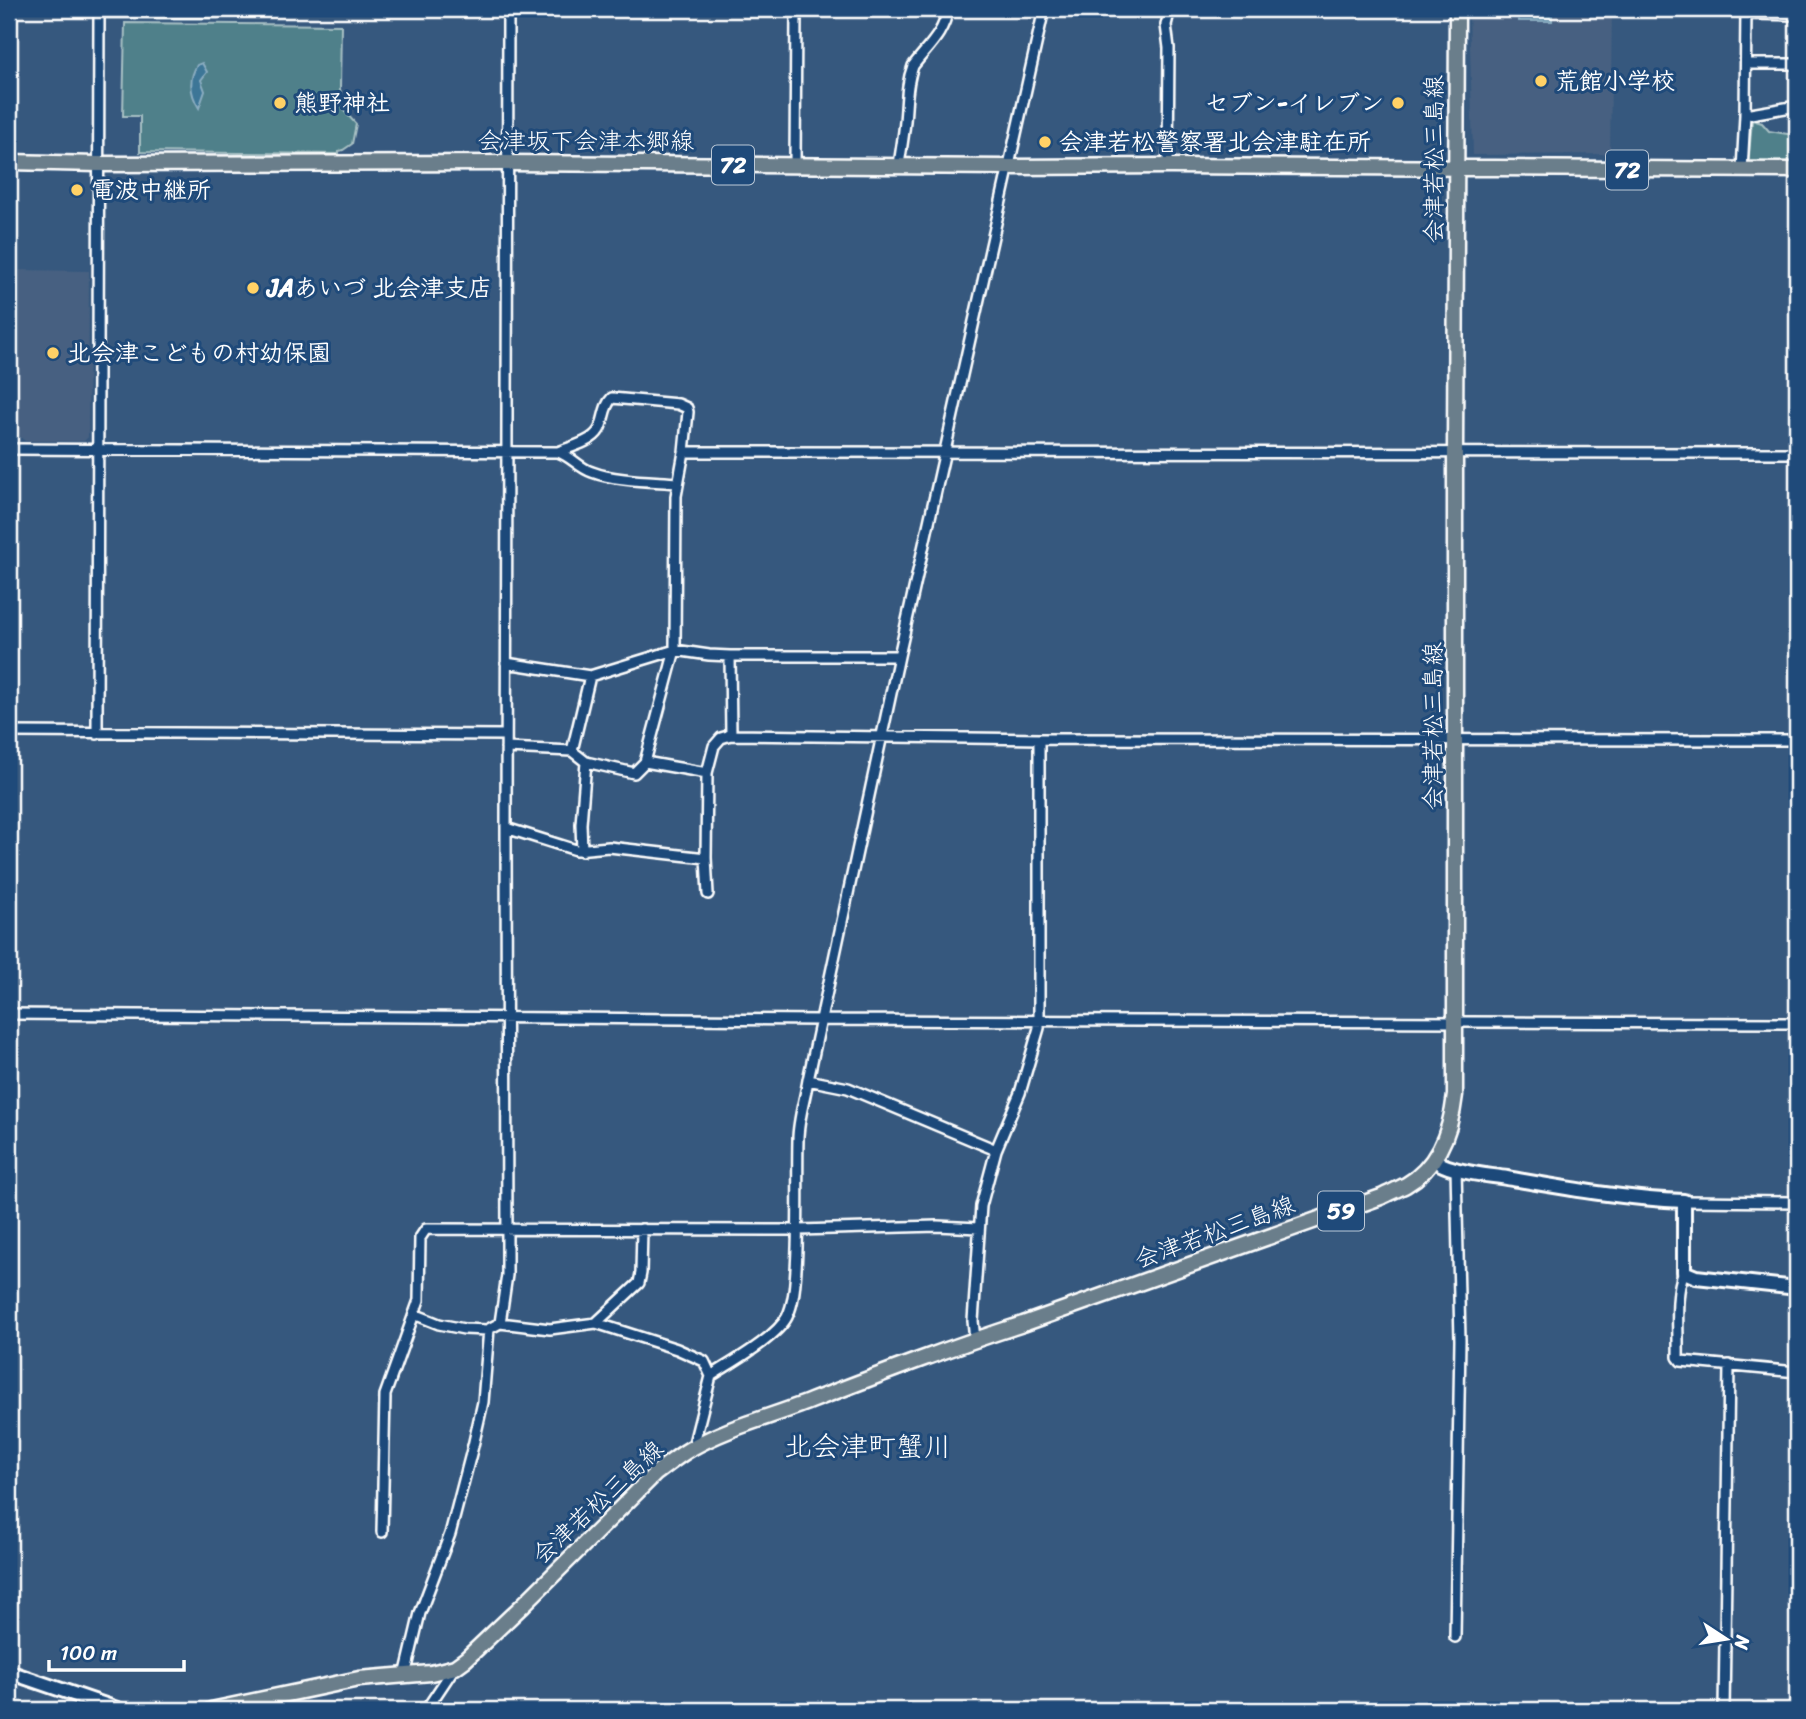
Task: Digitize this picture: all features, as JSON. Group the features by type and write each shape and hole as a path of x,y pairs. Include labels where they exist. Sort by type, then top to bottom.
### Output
{"main road":[{"name":"会津若松三島線","path":"211,1710 359,1679 431,1673 455,1667 523,1605 655,1474 693,1447 738,1427 975,1339 1381,1197 1408,1184 1436,1158 1449,1130 1455,1095 1457,9"},
{"name":"会津坂下会津本郷線","path":"9,162 1457,168"},
{"name":"72","path":"1457,168 1797,170"}],"street":[{"path":"97,734 99,9"},
{"path":"500,1323 507,1275 508,9"},
{"path":"795,165 796,9"},
{"path":"899,165 911,72 940,34 948,9"},
{"path":"711,1376 758,1345 788,1317 795,1281 799,1230 798,1135 808,1080 944,451 1044,9"},
{"path":"1168,166 1169,48 1166,25 1170,9"},
{"path":"1742,170 1746,11 1797,15"},
{"path":"1746,64 1797,64"},
{"path":"1745,115 1797,106"},
{"path":"506,748 572,751 586,762 634,773 645,762 675,650 677,483 684,452 687,408 678,404 612,398 607,403 599,429 594,435 558,452"},
{"path":"9,449 558,452 568,455 592,472 625,479 677,483"},
{"path":"684,452 1797,453"},
{"path":"506,663 590,676 675,650 730,656 899,656"},
{"path":"730,656 731,735"},
{"path":"572,751 590,676"},
{"path":"9,732 506,735"},
{"path":"708,894 706,773 714,746 722,738 731,735 1040,739 1797,740"},
{"path":"975,1339 973,1321 981,1206 996,1150 1020,1093 1039,1028 1040,739"},
{"path":"582,851 586,762"},
{"path":"645,762 706,773"},
{"path":"506,828 582,851 609,847 706,858"},
{"path":"9,1014 1797,1023"},
{"path":"808,1080 848,1088 996,1150"},
{"path":"1436,1158 1445,1166 1562,1187 1661,1200 1797,1202"},
{"path":"1455,1637 1460,1340 1456,1168"},
{"path":"1684,1201 1684,1272 1680,1280 1678,1357 1681,1361 1797,1372"},
{"path":"382,1532 385,1395 419,1300 420,1238 426,1229 979,1228"},
{"path":"596,1323 639,1283 642,1229"},
{"path":"1684,1272 1696,1277 1797,1288"},
{"path":"414,1314 439,1324 464,1329 489,1329 500,1323 550,1329 596,1323 677,1349 704,1362 711,1376 693,1447"},
{"path":"405,1676 420,1613 450,1534 473,1447 483,1402 489,1329"},
{"path":"1724,1710 1729,1365"},
{"path":"426,1710 455,1667"},
{"path":"9,1672 120,1710"}],"shaded area":[{"name":"荒館小学校","path":"1469,9 1612,9 1610,154 1473,155"},
{"path":"1518,9 1552,9 1552,21 1518,21"},
{"path":"202,63 207,72 201,80 205,91 199,108 191,82 197,65"},
{"name":"北会津こどもの村幼保園","path":"18,270 89,271 88,437 84,441 25,441 18,435"}],"green space":[{"path":"125,23 341,25 340,89 345,112 356,124 352,144 339,151 339,154 140,152 140,116 123,116"},
{"path":"1752,120 1762,123 1769,131 1797,134 1797,167 1748,167"}],"waterway":[{"path":"103,18 218,18"},
{"path":"103,117 103,153"}],"place":[{"name":"荒館小学校","path":"1541,81"},
{"name":"熊野神社","path":"280,103"},
{"name":"セブン-イレブン","path":"1398,103"},
{"name":"会津若松警察署北会津駐在所","path":"1045,142"},
{"name":"電波中継所","path":"77,190"},
{"name":"JAあいづ 北会津支店","path":"253,288"},
{"name":"北会津こどもの村幼保園","path":"53,353"}],"district":[{"name":"北会津町蟹川","path":"868,1446"}]}
